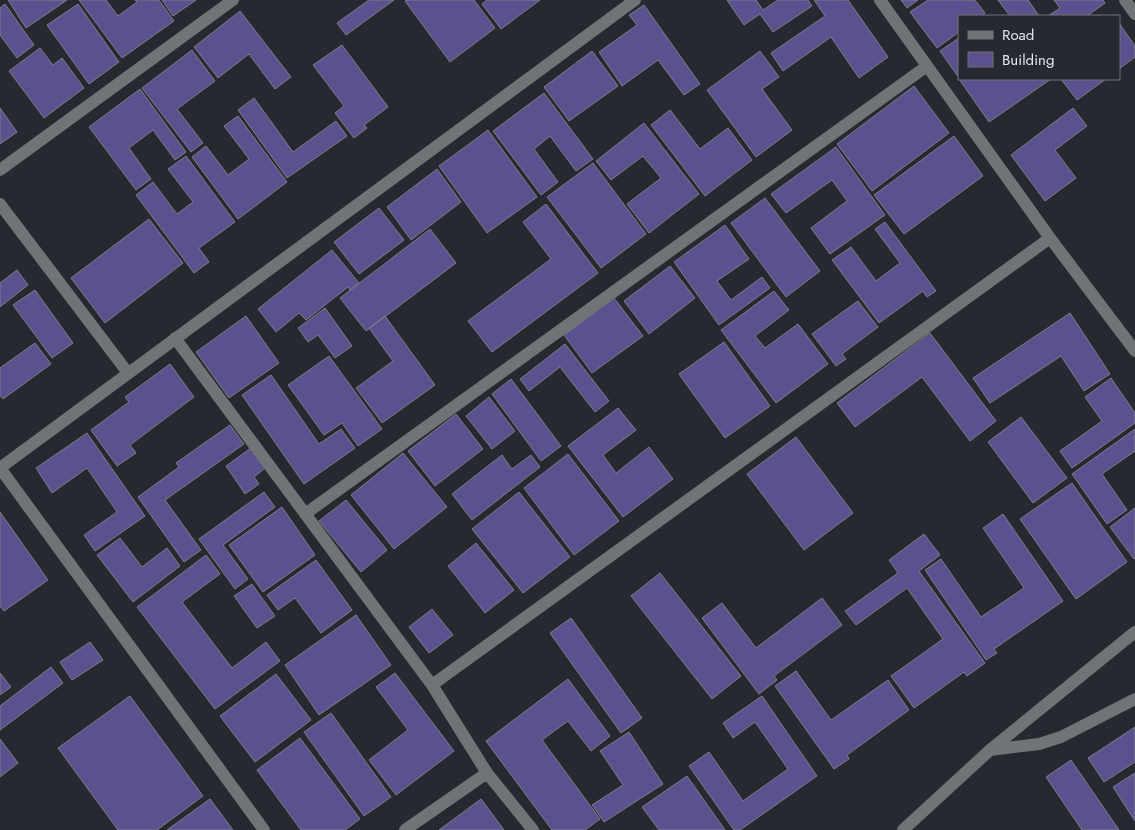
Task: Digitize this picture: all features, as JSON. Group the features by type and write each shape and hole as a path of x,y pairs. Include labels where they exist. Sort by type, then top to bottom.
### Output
{"street":[{"path":"0,170 233,0"},
{"path":"264,830 0,468 634,0"},
{"path":"880,0 1050,238 1135,351"},
{"path":"1125,0 1135,14"},
{"path":"305,514 927,66"},
{"path":"0,204 128,373"},
{"path":"432,685 1050,238"},
{"path":"175,338 432,685 487,773 533,830"},
{"path":"903,830 990,750 1135,632"},
{"path":"990,750 1039,744 1062,737 1135,698"},
{"path":"405,830 487,773"}],"building":[{"path":"8,0 67,0 26,28"},
{"path":"79,0 106,0 118,16 137,2 135,0 159,0 174,21 122,58"},
{"path":"162,0 196,0 173,16"},
{"path":"369,0 394,0 346,35 337,23"},
{"path":"474,0 495,28 450,62 405,1"},
{"path":"487,0 540,0 501,29 482,4"},
{"path":"727,0 756,0 763,10 778,0 808,0 812,6 773,32 760,14 744,25"},
{"path":"814,0 848,0 888,57 859,78 831,37 783,71 771,53 825,16"},
{"path":"901,0 918,0 907,8"},
{"path":"928,0 975,0 985,13 982,15 958,15 958,33 937,48 910,12"},
{"path":"998,0 1028,0 1038,15 1009,15"},
{"path":"1054,0 1103,0 1105,3 1088,15 1050,15 1060,8"},
{"path":"5,4 34,45 17,58 0,35 0,8"},
{"path":"78,4 119,62 89,84 47,25"},
{"path":"644,5 700,84 684,95 658,60 622,86 599,52 637,25 629,15"},
{"path":"240,11 291,77 275,89 249,54 218,78 194,47"},
{"path":"1120,24 1135,46 1135,57 1120,68"},
{"path":"958,39 958,77 940,51"},
{"path":"342,45 388,107 364,125 367,128 354,138 335,113 344,106 313,65"},
{"path":"40,48 53,65 62,58 84,88 44,118 9,71"},
{"path":"192,50 215,81 177,109 203,143 191,152 142,88"},
{"path":"592,51 618,86 569,121 544,87"},
{"path":"760,51 779,77 762,89 792,130 756,157 707,90"},
{"path":"960,80 1050,80 989,122"},
{"path":"1062,80 1105,80 1077,100"},
{"path":"914,86 949,133 872,191 837,144"},
{"path":"140,89 186,152 175,160 153,130 129,148 151,179 136,190 89,127"},
{"path":"544,93 593,159 576,171 550,136 534,149 558,182 541,195 493,131"},
{"path":"254,98 293,152 336,121 347,136 287,178 238,110"},
{"path":"0,108 17,132 0,144"},
{"path":"1073,108 1087,126 1055,150 1076,178 1045,201 1011,155"},
{"path":"670,110 700,149 728,128 752,160 705,196 651,125"},
{"path":"238,116 287,182 238,219 192,157 206,146 228,175 249,159 224,126"},
{"path":"644,123 699,194 649,233 627,204 661,178 643,156 611,180 596,161"},
{"path":"488,130 537,197 487,233 439,166"},
{"path":"954,136 983,176 904,234 874,195"},
{"path":"836,147 885,215 830,254 811,228 847,201 832,180 786,213 771,194"},
{"path":"186,156 235,222 199,248 209,262 194,273 136,195 153,182 177,214 193,202 168,169"},
{"path":"593,163 646,234 601,268 547,197"},
{"path":"437,169 461,202 411,240 387,207"},
{"path":"765,198 820,271 786,297 731,223"},
{"path":"546,204 598,273 492,352 468,321 551,259 523,222"},
{"path":"379,208 404,240 359,274 334,242"},
{"path":"149,219 183,263 105,323 71,278"},
{"path":"885,222 936,291 927,297 923,291 879,323 832,260 851,247 876,281 900,263 875,229"},
{"path":"725,225 749,259 717,281 731,300 762,277 770,288 719,325 674,262"},
{"path":"430,229 456,263 366,331 340,298"},
{"path":"332,250 359,283 350,290 348,287 306,320 299,313 276,332 258,309"},
{"path":"670,266 695,298 649,334 624,301"},
{"path":"17,270 28,285 0,307 0,283"},
{"path":"35,290 73,343 52,358 13,305"},
{"path":"774,291 789,310 755,336 765,348 798,324 828,364 776,403 721,330"},
{"path":"614,298 643,336 592,373 564,335"},
{"path":"858,301 878,327 842,354 846,359 836,366 812,334"},
{"path":"325,308 352,346 335,358 318,335 308,342 298,328"},
{"path":"1070,313 1110,374 1084,391 1061,356 990,403 973,378"},
{"path":"246,316 279,363 229,398 196,352"},
{"path":"385,316 435,385 382,423 356,388 393,361 369,328"},
{"path":"930,333 996,421 970,441 922,377 855,427 837,403"},
{"path":"724,342 770,406 725,438 679,374"},
{"path":"35,343 51,364 3,399 0,395 0,368"},
{"path":"565,344 609,401 595,412 560,367 529,391 520,379"},
{"path":"329,356 382,429 358,446 342,423 324,435 288,385"},
{"path":"170,364 194,397 130,445 136,453 117,466 91,430 129,402 125,397"},
{"path":"271,375 319,444 341,429 355,448 304,484 242,395"},
{"path":"1111,378 1135,413 1135,423 1072,468 1060,451 1102,421 1085,397"},
{"path":"511,379 561,446 541,461 492,394"},
{"path":"489,397 515,431 492,449 466,416"},
{"path":"618,408 636,430 603,455 616,473 649,447 673,479 623,517 568,446"},
{"path":"456,414 483,449 435,486 408,451"},
{"path":"1021,417 1067,478 1033,503 988,442"},
{"path":"230,425 244,444 165,500 201,550 184,562 138,497 179,467 176,463"},
{"path":"1135,429 1135,451 1102,474 1127,510 1107,524 1072,474"},
{"path":"87,433 145,516 95,551 84,535 117,512 87,468 52,493 36,468"},
{"path":"796,437 853,513 804,550 747,474"},
{"path":"251,448 265,468 254,477 259,484 245,494 226,466"},
{"path":"403,453 447,507 394,549 351,495"},
{"path":"568,454 619,521 574,555 524,488"},
{"path":"502,455 512,469 531,455 540,467 472,520 452,494"},
{"path":"1072,483 1127,562 1076,599 1020,519"},
{"path":"264,492 275,507 223,545 248,579 235,589 199,539"},
{"path":"519,492 570,557 523,593 472,529"},
{"path":"346,500 387,550 361,572 319,521"},
{"path":"282,507 315,555 263,592 229,545"},
{"path":"1135,508 1135,558 1134,559 1110,527"},
{"path":"0,512 48,580 4,611 0,606"},
{"path":"1003,514 1063,601 994,649 997,653 986,660 925,570 941,559 981,617 1024,588 983,528"},
{"path":"924,534 940,555 919,571 985,663 967,676 964,672 914,708 891,676 943,639 907,588 856,625 845,611 898,573 889,560"},
{"path":"120,538 142,567 167,548 180,566 133,602 97,555"},
{"path":"476,543 514,590 485,613 448,566"},
{"path":"206,555 220,574 182,602 232,668 266,642 280,661 215,709 137,607"},
{"path":"316,560 352,610 321,633 295,598 278,610 267,595"},
{"path":"660,573 741,676 712,699 631,596"},
{"path":"252,584 275,616 257,628 234,596"},
{"path":"822,598 842,625 774,676 777,680 759,694 702,618 722,603 756,648"},
{"path":"432,609 453,635 429,653 409,627"},
{"path":"356,615 391,665 319,715 285,665"},
{"path":"571,618 642,718 621,733 550,633"},
{"path":"90,642 103,660 72,680 60,662"},
{"path":"51,667 63,683 0,730 0,706"},
{"path":"796,671 831,720 888,680 909,710 847,755 849,759 834,769 775,686"},
{"path":"0,673 11,687 0,695"},
{"path":"395,673 454,751 396,795 369,760 408,730 376,687"},
{"path":"276,674 311,720 255,762 220,716"},
{"path":"568,679 610,736 591,751 568,721 542,740 600,819 585,830 552,830 486,741"},
{"path":"130,696 203,796 157,830 118,830 58,748"},
{"path":"762,696 817,776 740,830 734,830 689,766 709,752 743,801 788,769 755,722 733,738 723,723"},
{"path":"331,713 391,797 364,816 304,732"},
{"path":"1135,727 1135,762 1104,782 1088,758"},
{"path":"629,732 663,784 604,822 592,805 623,785 600,751"},
{"path":"300,738 360,819 345,830 301,830 257,770"},
{"path":"0,739 18,763 0,777"},
{"path":"1071,760 1119,830 1082,830 1046,777"},
{"path":"1135,773 1135,821 1113,787"},
{"path":"687,776 725,830 659,830 642,807"},
{"path":"210,799 233,830 167,830"},
{"path":"481,799 504,830 439,830"}]}
